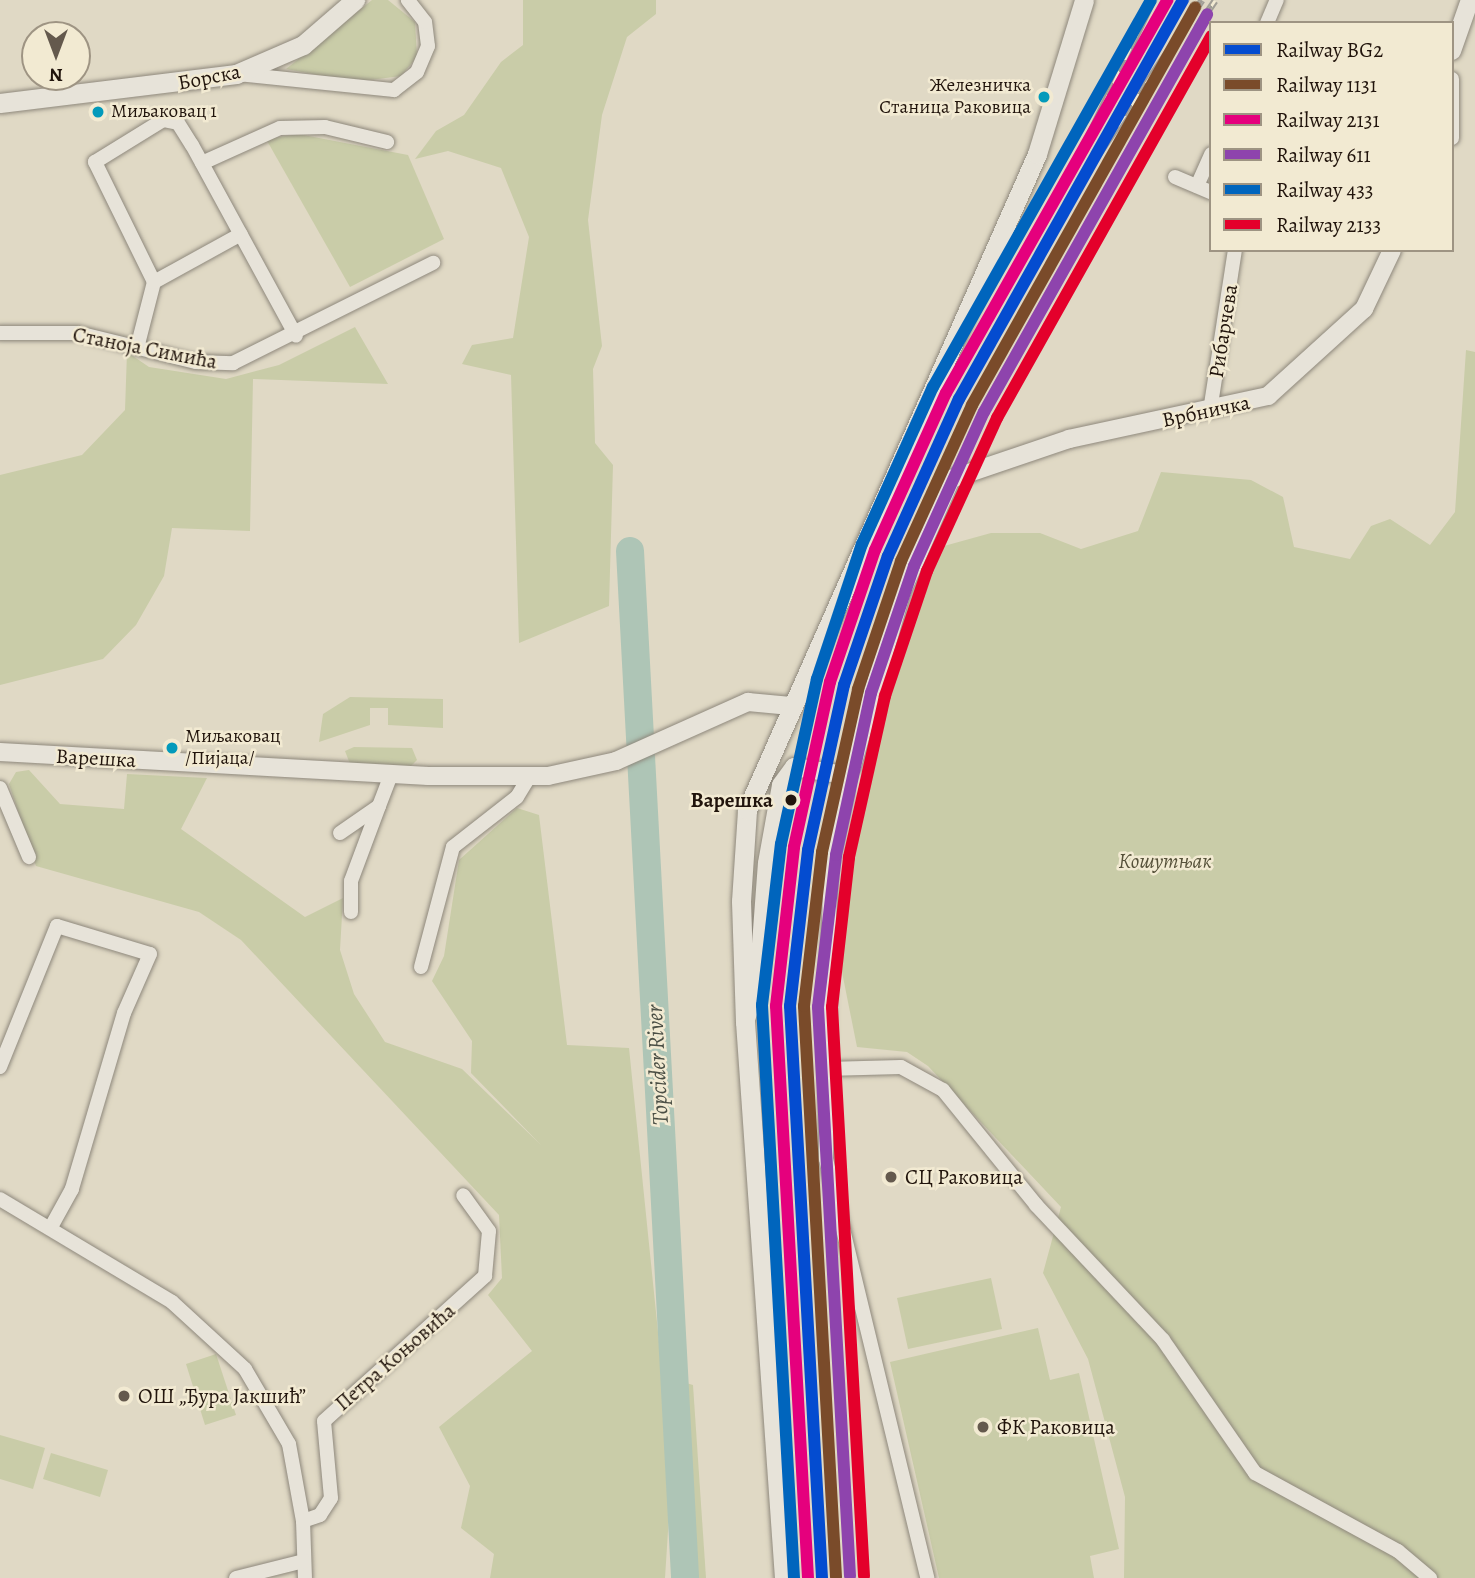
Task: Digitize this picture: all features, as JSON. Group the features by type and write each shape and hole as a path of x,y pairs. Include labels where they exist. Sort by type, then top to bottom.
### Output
{"main road":[{"name":"Борска","path":"0,103 236,74 303,44 355,0"},
{"path":"784,1578 745,1022 741,901 747,810 1037,154 1084,0"}],"street":[{"path":"236,74 394,90 417,72 428,46 425,22 408,0"},
{"path":"1268,21 1277,0"},
{"path":"1454,45 1470,0"},
{"name":"Борска","path":"154,282 100,182 98,156 170,120 202,163 296,336"},
{"path":"202,163 280,128 325,127 387,142"},
{"path":"1175,177 1204,189 1209,164"},
{"path":"137,348 154,282 241,234"},
{"name":"Рибарчева","path":"1210,411 1235,252"},
{"name":"Врбничка","path":"835,774 856,759 901,591 946,486 963,470 1035,451 1256,402 1288,383 1364,309 1391,252"},
{"name":"Станоја Симића","path":"0,333 78,333 137,348 233,363 296,336 433,263"},
{"name":"Варешка","path":"0,752 391,774 528,777 616,761 653,747 748,702 792,706"},
{"path":"745,1022 758,985 776,801 787,772 799,767 835,774 846,794 830,868 826,1069 829,1178 927,1578"},
{"path":"351,912 351,881 391,774"},
{"path":"421,967 453,847 517,797 528,777"},
{"path":"0,788 29,857"},
{"path":"340,832 379,806"},
{"path":"0,1067 57,926 150,954 124,1013 72,1189 51,1227"},
{"path":"826,1069 901,1067 943,1090 1035,1205 1163,1339 1250,1467 1398,1551 1430,1578"},
{"name":"Петра Коњовића","path":"303,1521 320,1515 331,1498 324,1420 485,1276 489,1231 463,1195"},
{"path":"0,1199 51,1227 172,1302 231,1352 277,1415 295,1465 303,1521 305,1578"},
{"path":"236,1578 304,1561"}],"green space":[{"path":"372,0 388,0 415,22 417,57 401,76 355,82 286,69"},
{"path":"523,0 656,0 656,14 627,37 602,115 588,220 602,346 593,369 595,443 613,465 609,606 519,643 511,375 462,364 472,345 513,338 529,237 501,168 448,151 415,159 436,131 464,115 501,62 523,45"},
{"path":"298,134 408,155 444,239 350,287 266,139"},
{"path":"355,327 388,384 253,379 250,531 172,528 164,576 136,625 103,659 0,685 0,475 82,455 125,410 127,352 149,367 226,379 279,365"},
{"name":"Кошутњак","path":"1466,350 1475,352 1475,1578 1124,1578 1125,1497 1088,1359 1043,1273 1061,1207 928,1066 907,1052 857,1047 842,972 843,880 855,820 926,551 991,533 1040,533 1081,549 1138,531 1161,472 1251,480 1283,497 1294,547 1350,559 1371,526 1390,519 1430,545 1455,512"},
{"path":"350,697 443,699 443,728 388,725 388,708 370,708 370,725 319,742 323,714"},
{"path":"354,747 412,748 417,760 411,766 350,764 345,751"},
{"path":"29,770 60,804 124,809 127,774 207,778 181,829 305,917 343,898 340,950 354,994 385,1042 462,1069 541,1145 471,1073 472,1041 432,981 444,956 459,860 517,808 539,815 567,1045 629,1048 672,1469 665,1578 490,1578 494,1554 461,1528 470,1486 439,1427 532,1351 488,1295 502,1278 499,1215 241,940 199,912 36,866 9,784 16,772"},
{"path":"991,1278 1002,1329 908,1349 897,1298"},
{"name":"ФК Раковица","path":"1038,1328 1050,1380 1079,1373 1119,1549 1090,1556 1094,1578 939,1578 890,1362"},
{"path":"216,1354 236,1415 205,1425 186,1364"},
{"path":"686,1383 693,1385 706,1578 694,1578"},
{"path":"0,1435 45,1448 33,1489 0,1479"},
{"path":"51,1453 108,1470 100,1497 43,1479"}],"waterway":[{"name":"Topcider River","path":"630,551 685,1578"}],"railway":[{"path":"1069,177 1153,0"},
{"path":"1074,191 1202,0"},
{"path":"1197,27 1215,0"}],"rail line":[{"name":"433","path":"794,1578 762,1005 781,844 817,679 862,544 933,387 1151,0"},
{"name":"2131","path":"808,1578 776,1006 794,847 830,682 875,550 946,393 1167,0"},
{"name":"BG2","path":"822,1578 790,1006 808,850 844,685 888,556 959,399 1183,0"},
{"name":"1131","path":"836,1577 804,1006 822,852 858,689 901,561 972,405 1195,7"},
{"name":"611","path":"850,1576 818,1007 836,855 871,693 914,566 984,412 1207,14"},
{"name":"2133","path":"864,1576 832,1007 849,857 885,696 927,571 997,418 1209,40"}],"place":[{"name":"Железничка Станица Раковица","path":"1044,97"},
{"name":"Миљаковац 1","path":"98,112"},
{"name":"Миљаковац /Пијаца/","path":"172,748"},
{"name":"Варешка","path":"791,800"},
{"name":"СЦ Раковица","path":"891,1177"},
{"name":"ОШ „Ђура Јакшић”","path":"124,1396"},
{"name":"ФК Раковица","path":"983,1427"}]}
